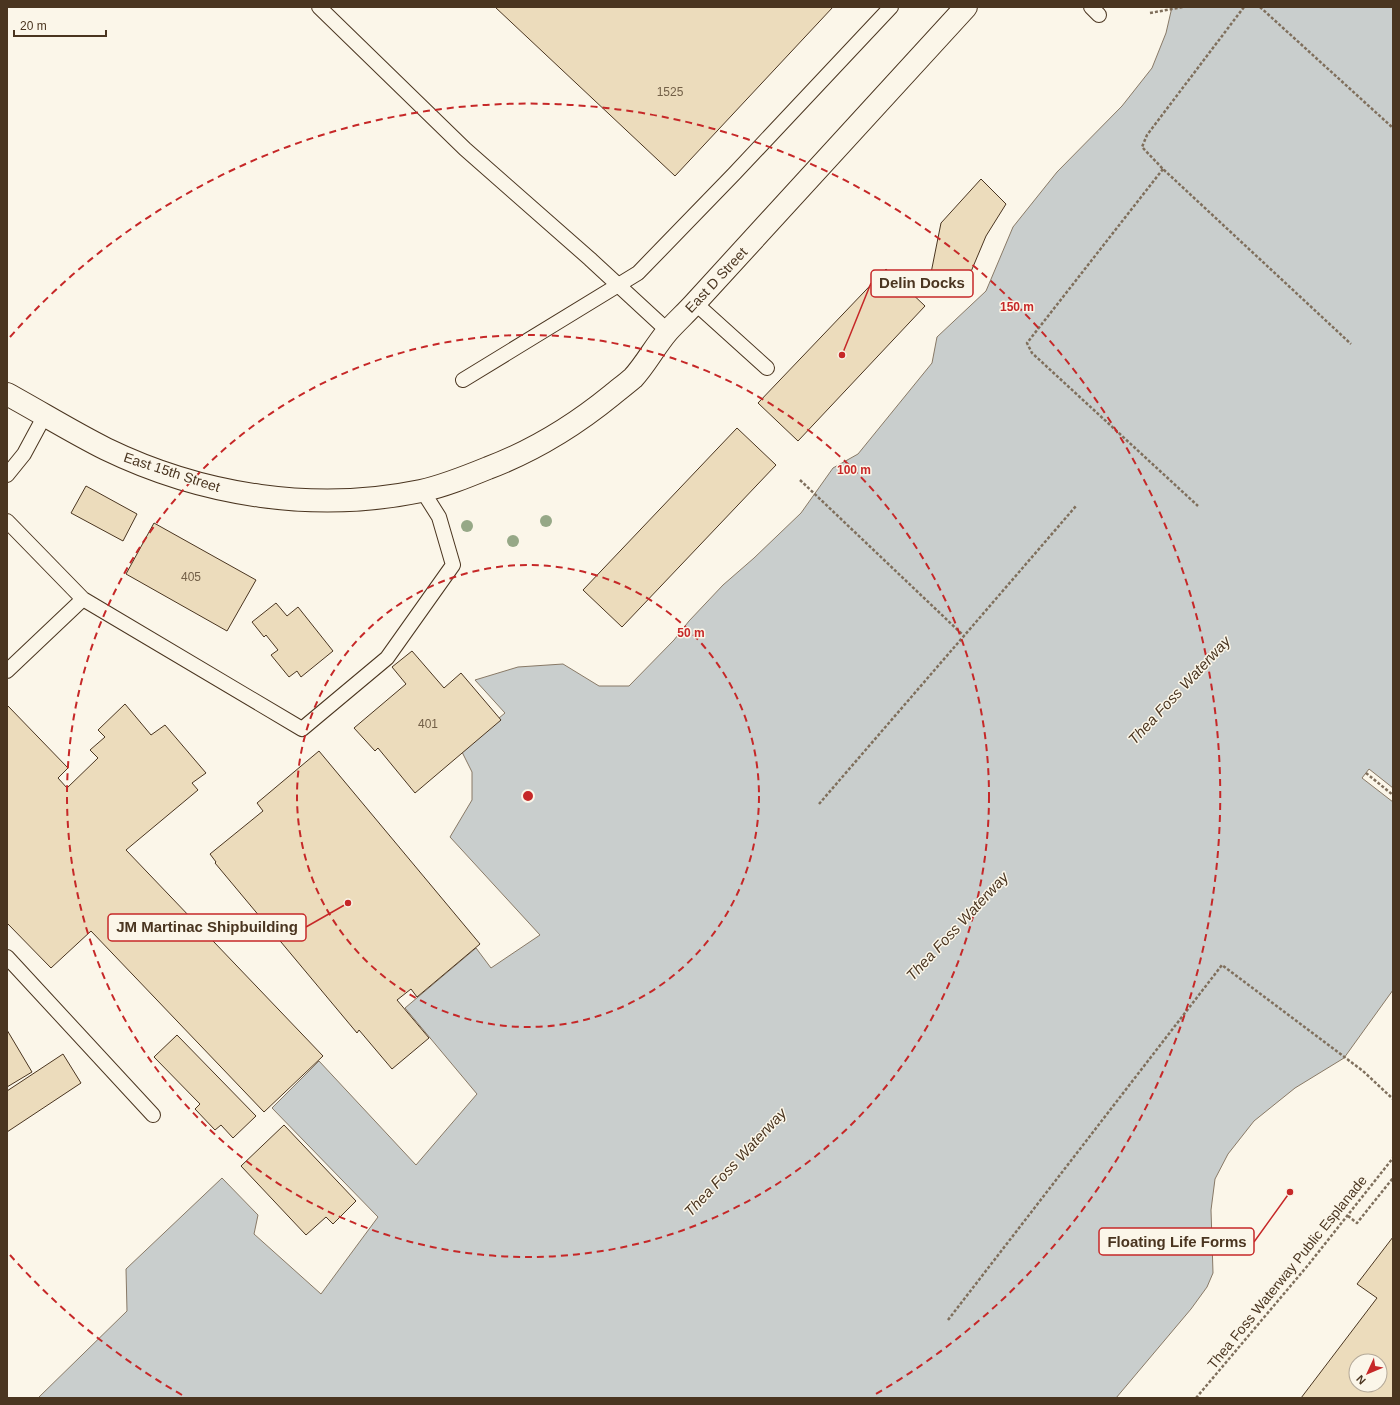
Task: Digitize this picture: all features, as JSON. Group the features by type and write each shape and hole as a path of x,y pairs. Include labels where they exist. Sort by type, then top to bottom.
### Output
{"street":[{"name":"East D Street","path":"422,490 464,478 510,460 555,436 593,411 633,378 668,331 695,304 966,7"},
{"name":"East 15th Street","path":"7,394 106,449 150,467 200,484 250,495 295,500 329,501 368,499 422,490"}],"lane":[{"path":"319,7 466,149 668,331"},
{"path":"463,380 638,273 734,174 891,7"},
{"path":"695,304 767,368"},
{"path":"7,476 24,454 45,415"},
{"path":"7,521 83,599 302,730 387,658 453,565 439,517 422,490"},
{"path":"7,671 83,599"},
{"path":"7,957 153,1115"}],"path":[{"path":"1150,13 1183,7"},
{"path":"1244,7 1147,135 1142,147 1163,169 1351,344"},
{"path":"1260,7 1393,128"},
{"path":"1163,169 1027,343 1032,353 1198,506"},
{"path":"800,480 964,636"},
{"path":"819,804 1076,506"},
{"path":"1366,773 1393,795"},
{"path":"948,1320 1222,965 1363,1071 1393,1099"},
{"name":"Thea Foss Waterway Public Esplanade","path":"1196,1398 1309,1264 1393,1158"},
{"path":"1348,1216 1357,1223 1393,1178"}],"water":[{"name":"Thea Foss Waterway","path":"1172,7 1393,7 1393,990 1344,1058 1295,1088 1254,1121 1228,1154 1215,1179 1211,1210 1213,1273 1207,1287 1191,1309 1116,1398 38,1398 127,1311 126,1269 222,1178 258,1215 254,1234 321,1294 378,1217 272,1108 319,1061 416,1165 477,1094 405,1008 476,948 491,968 540,935 450,837 472,800 472,772 461,750 505,713 475,680 518,667 563,664 599,686 629,686 674,640 689,621 723,585 801,513 833,468 858,454 932,363 937,337 986,291 1013,227 1057,172 1122,106 1152,68 1166,33"}],"pier":[{"path":"1369,769 1393,788 1393,802 1362,778"}],"building":[{"path":"495,7 833,7 675,176"},
{"path":"981,179 1006,204 986,236 970,274 965,273 962,284 930,278 941,223"},
{"path":"886,269 925,306 798,441 758,403"},
{"path":"737,428 776,465 622,627 583,590"},
{"path":"86,486 137,514 123,541 71,513"},
{"path":"154,523 256,580 227,631 126,574"},
{"path":"276,603 287,616 298,607 333,651 301,677 297,671 289,677 271,655 278,650 266,635 264,637 252,622"},
{"path":"412,651 444,688 461,673 501,720 415,793 378,748 375,751 354,728 406,684 392,667"},
{"path":"125,704 151,735 165,725 206,773 192,783 198,790 126,850 323,1056 264,1112 91,931 51,968 7,923 7,707 8,706 68,768 58,778 67,788 98,758 90,750 105,737 98,730"},
{"path":"319,751 480,944 417,997 411,989 397,1000 429,1038 392,1069 359,1030 357,1033 215,863 216,862 210,854 263,811 257,803"},
{"path":"7,1030 32,1072 7,1087"},
{"path":"177,1035 256,1116 233,1138 221,1125 215,1130 195,1109 200,1104 154,1057"},
{"path":"63,1054 81,1083 7,1132 7,1091"},
{"path":"284,1125 356,1201 333,1224 326,1217 306,1235 241,1166"},
{"path":"1393,1237 1393,1398 1301,1398 1377,1298 1357,1284"}],"place":[{"name":"Delin Docks","path":"842,355"},
{"name":"JM Martinac Shipbuilding","path":"348,903"},
{"name":"Floating Life Forms","path":"1290,1192"}]}
